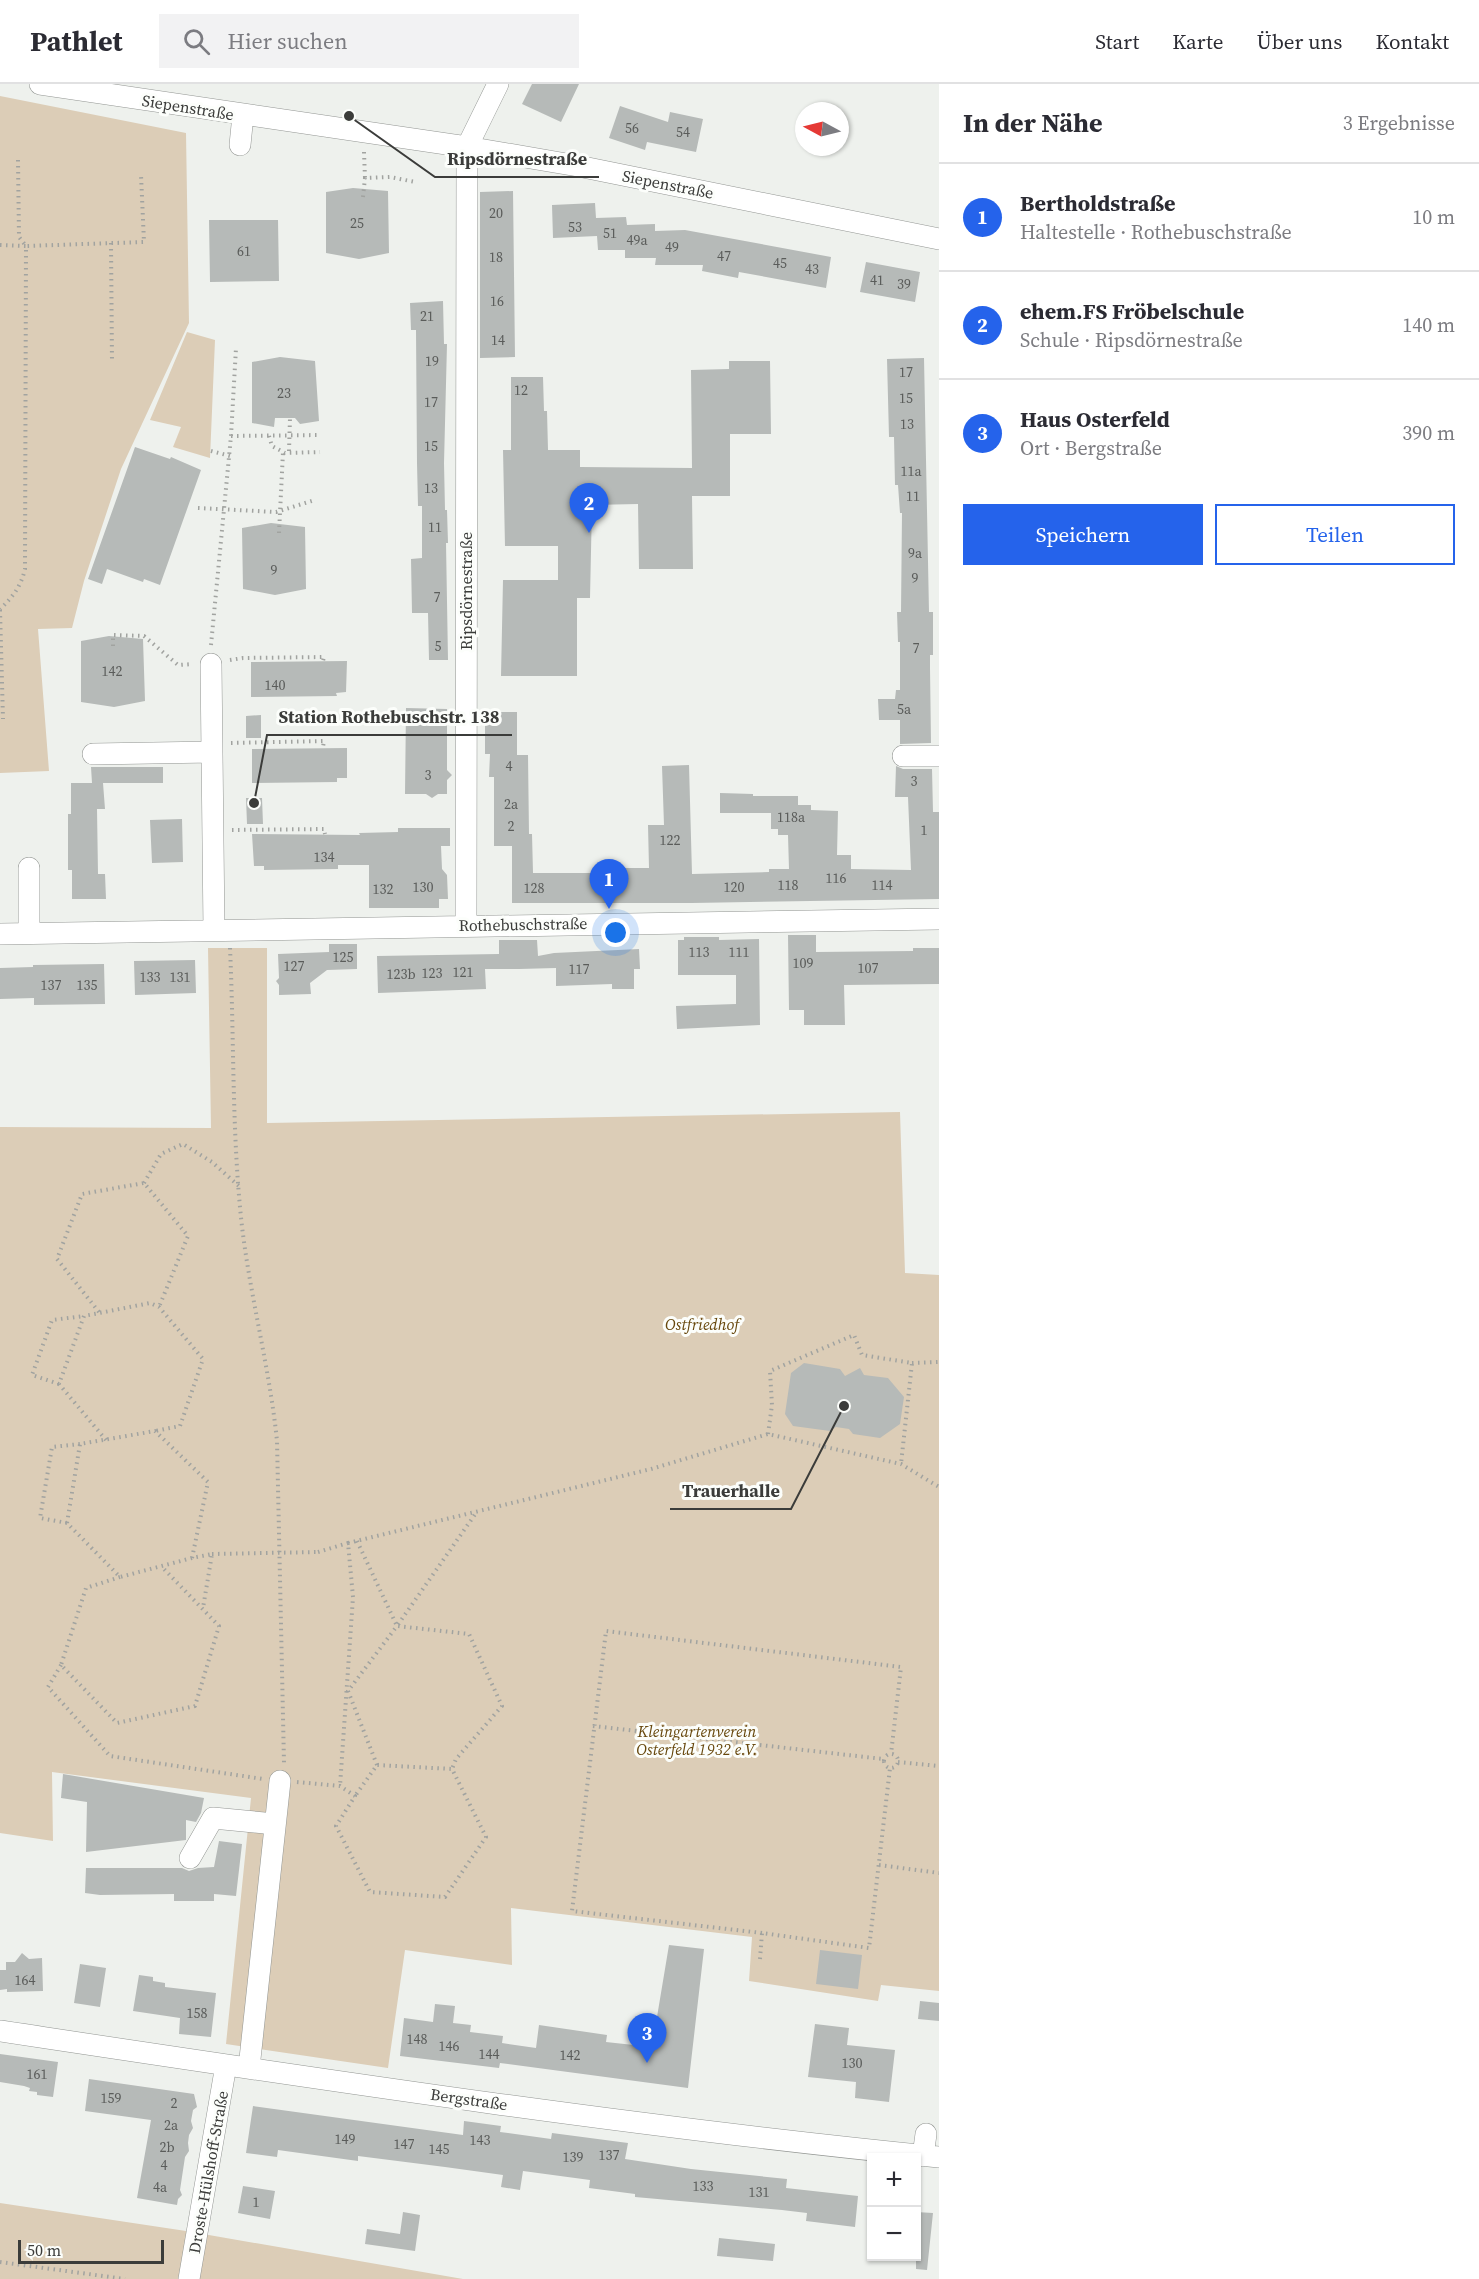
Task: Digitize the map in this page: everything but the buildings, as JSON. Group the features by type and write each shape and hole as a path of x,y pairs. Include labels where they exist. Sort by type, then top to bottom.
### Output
{"street":[{"name":"Siepenstraße","path":"40,84 467,147 688,187 939,239"},
{"name":"Ripsdörnestraße","path":"466,926 467,147 498,84"},
{"path":"240,145 243,115"},
{"path":"211,664 213,830 222,930"},
{"path":"93,754 212,747"},
{"path":"903,756 939,756"},
{"path":"29,868 29,933"},
{"name":"Rothebuschstraße","path":"0,934 939,919"},
{"path":"249,2068 280,1781"},
{"path":"190,1858 213,1818 275,1824"},
{"name":"Bergstraße","path":"0,2031 541,2109 795,2142 931,2156"},
{"name":"Droste-Hülshoff-Straße","path":"189,2279 226,2065"},
{"path":"926,2134 931,2156"}],"path":[{"path":"363,197 364,133"},
{"path":"3,719 0,610 15,594 25,569 26,246 19,237 18,160"},
{"path":"0,245 144,242 141,175"},
{"path":"365,178 390,177 415,182"},
{"path":"111,243 112,362"},
{"path":"211,664 212,632 230,456 236,348"},
{"path":"289,452 290,418"},
{"path":"231,436 321,435"},
{"path":"269,436 272,446 283,452 320,452"},
{"path":"211,451 230,456"},
{"path":"279,533 283,452"},
{"path":"198,508 268,512 315,500"},
{"path":"113,646 113,635 144,636 178,665 211,664 243,658 275,660 324,657 323,661"},
{"path":"212,747 324,741 323,747"},
{"path":"275,742 275,748"},
{"path":"213,830 276,832 324,829 325,834"},
{"path":"222,930 239,1186 248,1264 272,1396 277,1441 284,1772 280,1781 110,1756 48,1687 60,1665 86,1588 212,1554 318,1552 357,1540 651,1469 768,1434 901,1464 939,1487"},
{"path":"99,1312 57,1259 82,1194 144,1183 161,1154 183,1144 212,1162 239,1186"},
{"path":"144,1183 188,1236 159,1307"},
{"path":"106,1440 59,1384 32,1375 52,1320 150,1303 159,1307 202,1359 180,1426 106,1440 52,1447 40,1518 67,1523 120,1577"},
{"path":"59,1384 84,1316"},
{"path":"768,1434 772,1405 770,1371 854,1335 862,1355 912,1363 939,1362"},
{"path":"901,1464 912,1363"},
{"path":"155,1431 208,1482 192,1558"},
{"path":"67,1523 80,1444"},
{"path":"348,1691 397,1626 476,1512"},
{"path":"357,1540 397,1626"},
{"path":"340,1786 353,1597 348,1543"},
{"path":"203,1608 212,1554"},
{"path":"60,1665 117,1724 195,1706 219,1626 162,1567"},
{"path":"376,1765 336,1826 370,1892 445,1898 486,1837 452,1769 456,1759 502,1706 469,1634 397,1626"},
{"path":"890,1768 869,1948 572,1911 606,1631 901,1667 891,1754"},
{"path":"348,1691 376,1765"},
{"path":"593,1726 883,1759 891,1754"},
{"path":"891,1754 897,1757 898,1762"},
{"path":"883,1759 885,1766 890,1768 894,1768 898,1762"},
{"path":"898,1762 939,1766"},
{"path":"376,1765 452,1769"},
{"path":"310,1783 340,1786 356,1796"},
{"path":"879,1865 939,1873"},
{"path":"760,1959 762,1933"},
{"path":"0,2262 125,2279"}],"green space":[{"path":"0,96 186,133 189,323 121,469 84,581 72,628 38,629 49,771 0,773"},
{"path":"187,332 215,340 210,458 173,447 181,427 150,420"},
{"path":"208,948 267,948 267,1123 900,1112 905,1273 939,1275 939,1991 881,1985 878,2001 749,1981 752,1937 511,1908 512,1965 405,1950 388,2068 226,2044 251,1798 52,1772 53,1841 0,1833 0,1127 211,1128"},
{"path":"0,2203 186,2231 463,2279 0,2279"}],"place":[{"name":"Ripsdörnestraße","path":"349,116"},
{"name":"ehem.FS Fröbelschule","path":"589,533"},
{"name":"Station Rothebuschstr. 138","path":"254,803"},
{"name":"Bertholdstraße","path":"609,909"},
{"name":"Trauerhalle","path":"844,1406"},
{"name":"Haus Osterfeld","path":"647,2063"}],"park label":[{"name":"Ostfriedhof","path":"702,1324"},
{"name":"Kleingartenverein Osterfeld 1932 e.V.","path":"697,1740"}]}
